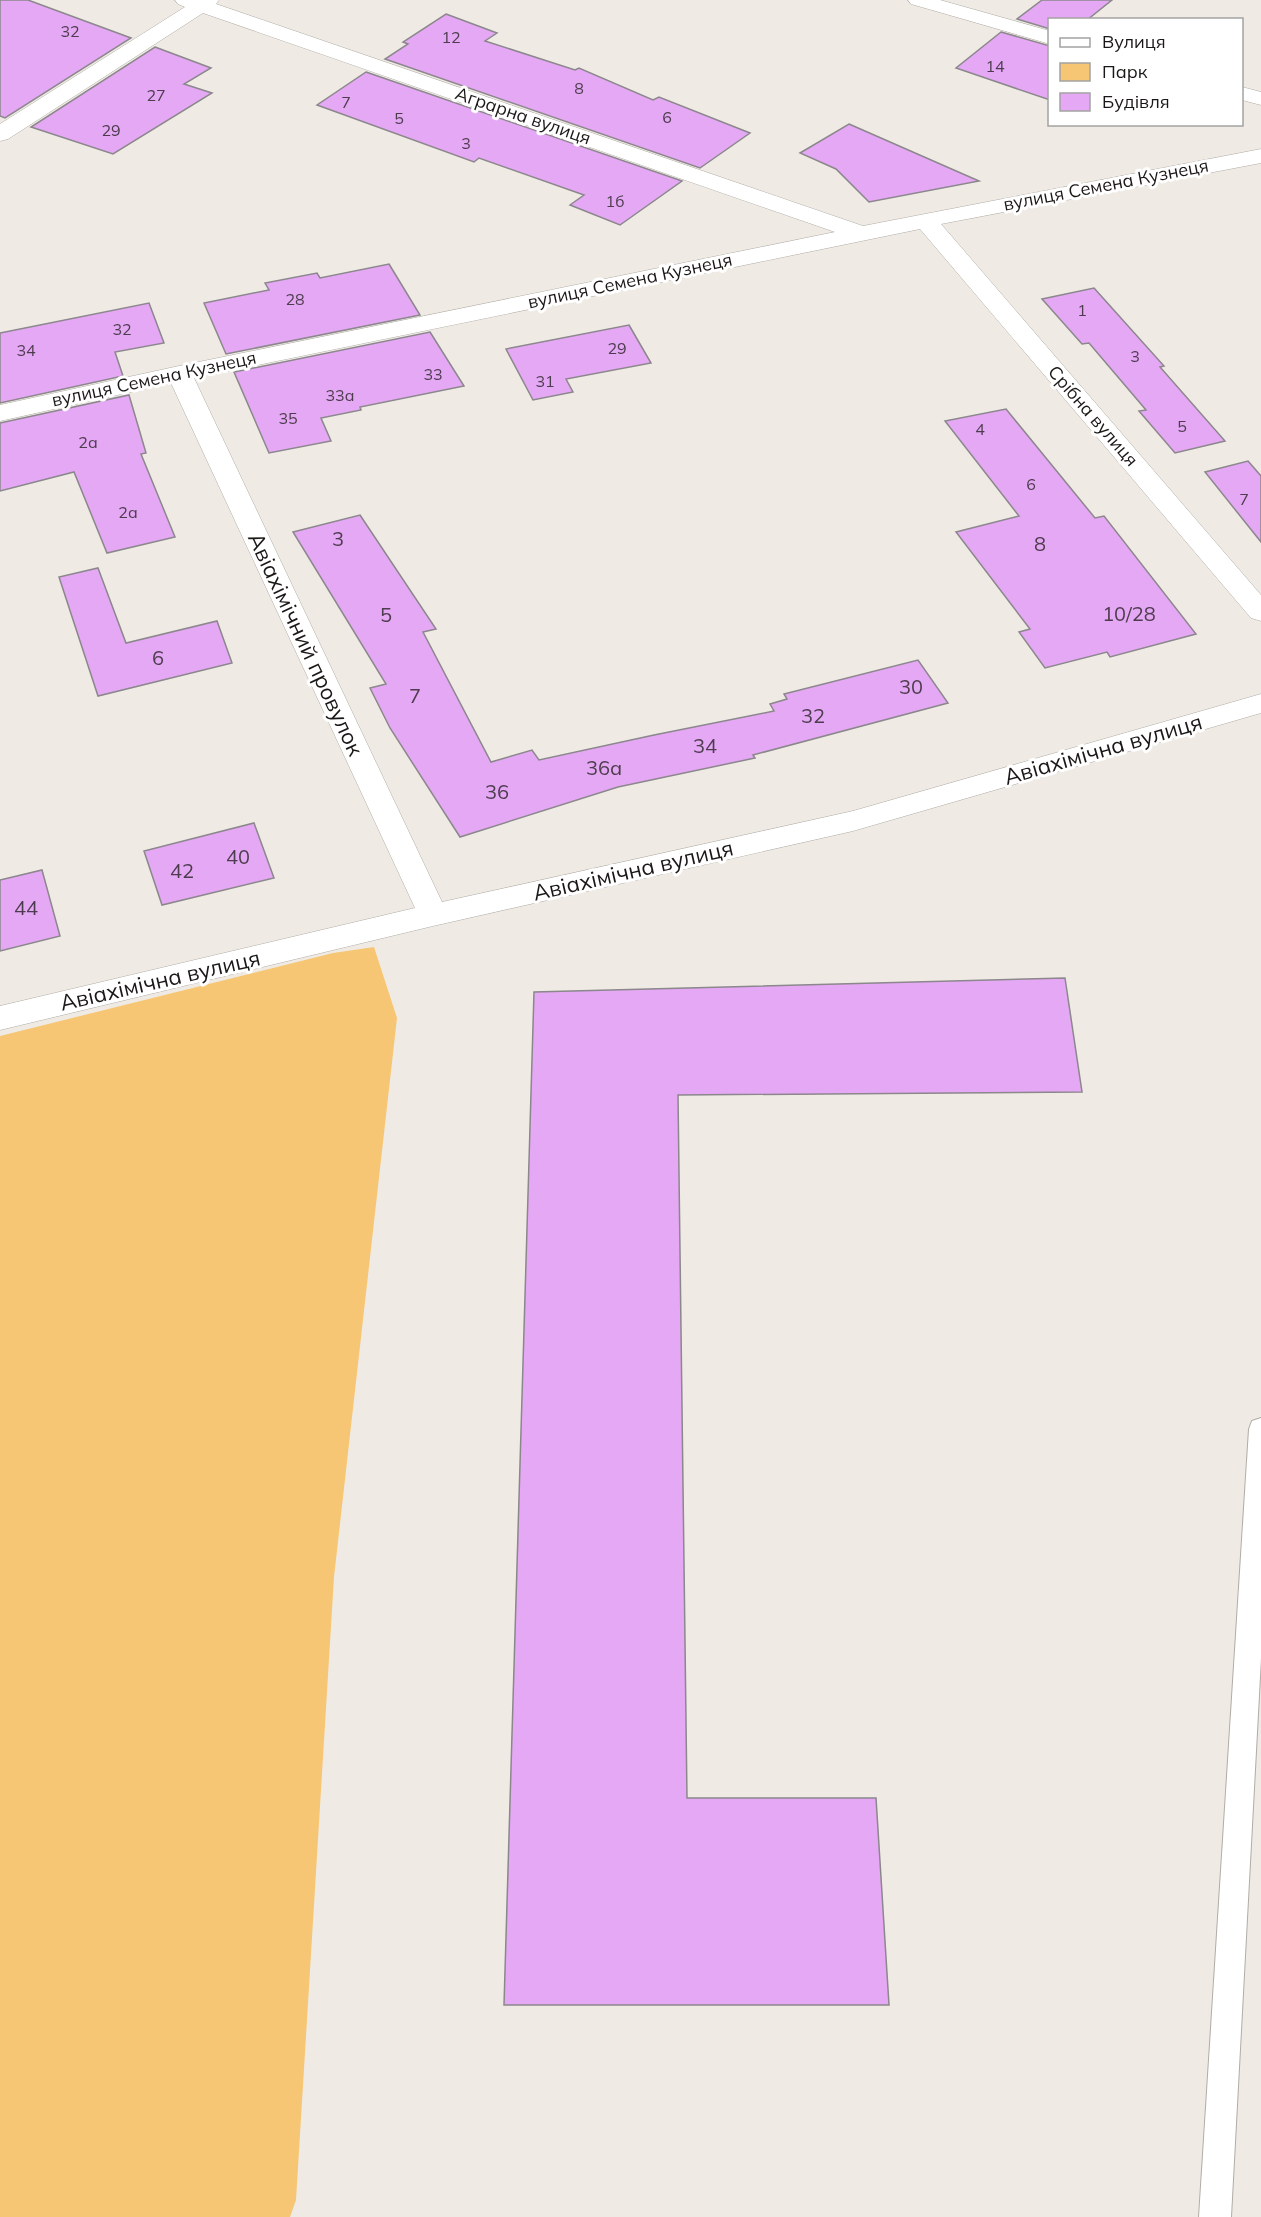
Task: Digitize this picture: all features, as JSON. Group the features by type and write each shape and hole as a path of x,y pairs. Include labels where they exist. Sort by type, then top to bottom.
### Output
{"street":[{"path":"918,0 1048,37"},
{"path":"0,134 198,2"},
{"name":"Аграрна вулиця","path":"198,2 861,233"},
{"path":"1243,93 1261,99"},
{"name":"вулиця Семена Кузнеця","path":"0,413 179,373 861,233 1261,156"},
{"name":"Срібна вулиця","path":"925,220 1261,612"},
{"name":"Авіахімічний провулок","path":"179,373 433,915"},
{"name":"Авіахімічна вулиця","path":"0,1018 433,915 853,821 1261,703"}],"lane":[{"path":"1215,2217 1261,1429"}],"green space":[{"path":"374,947 397,1018 334,1577 296,2200 290,2217 0,2217 0,1036 333,953"}],"building":[{"path":"0,0 28,0 131,38 5,118 0,116"},
{"path":"1042,0 1112,0 1090,18 1048,18 1048,28 1017,19"},
{"path":"446,14 497,33 485,41 575,70 579,68 653,100 659,97 750,133 700,168 385,59 408,44 403,42"},
{"path":"1001,32 1048,45 1048,99 956,68"},
{"path":"155,47 211,68 184,84 212,93 113,154 31,127"},
{"path":"366,72 682,181 620,225 570,205 584,195 479,158 474,162 317,105"},
{"path":"849,124 979,181 869,202 836,169 800,153"},
{"path":"389,264 420,315 226,354 204,303 269,290 265,283 317,273 320,278"},
{"path":"1094,288 1164,366 1160,367 1225,441 1175,453 1139,411 1146,410 1089,343 1082,344 1042,299"},
{"path":"149,303 164,343 115,352 123,376 0,403 0,333"},
{"path":"629,325 651,363 566,379 573,392 533,400 506,349"},
{"path":"430,332 464,386 360,407 361,410 321,418 331,441 269,453 234,372"},
{"path":"129,395 146,453 141,454 175,537 107,553 74,472 0,491 0,423"},
{"path":"1006,409 1095,518 1104,516 1196,634 1110,657 1107,652 1045,668 1019,632 1030,629 956,532 1019,516 945,421"},
{"path":"1248,461 1261,476 1261,542 1205,472"},
{"path":"360,515 436,629 423,632 491,762 532,750 539,760 774,711 770,704 787,699 784,694 918,660 948,703 753,755 755,758 618,787 460,837 390,728 370,688 386,684 293,532"},
{"path":"98,568 126,643 217,621 232,663 98,696 59,577"},
{"path":"254,823 274,878 162,905 144,851"},
{"path":"42,870 60,936 0,951 0,880"},
{"path":"1065,978 1082,1092 678,1095 687,1798 876,1798 889,2005 504,2005 534,992"}]}
